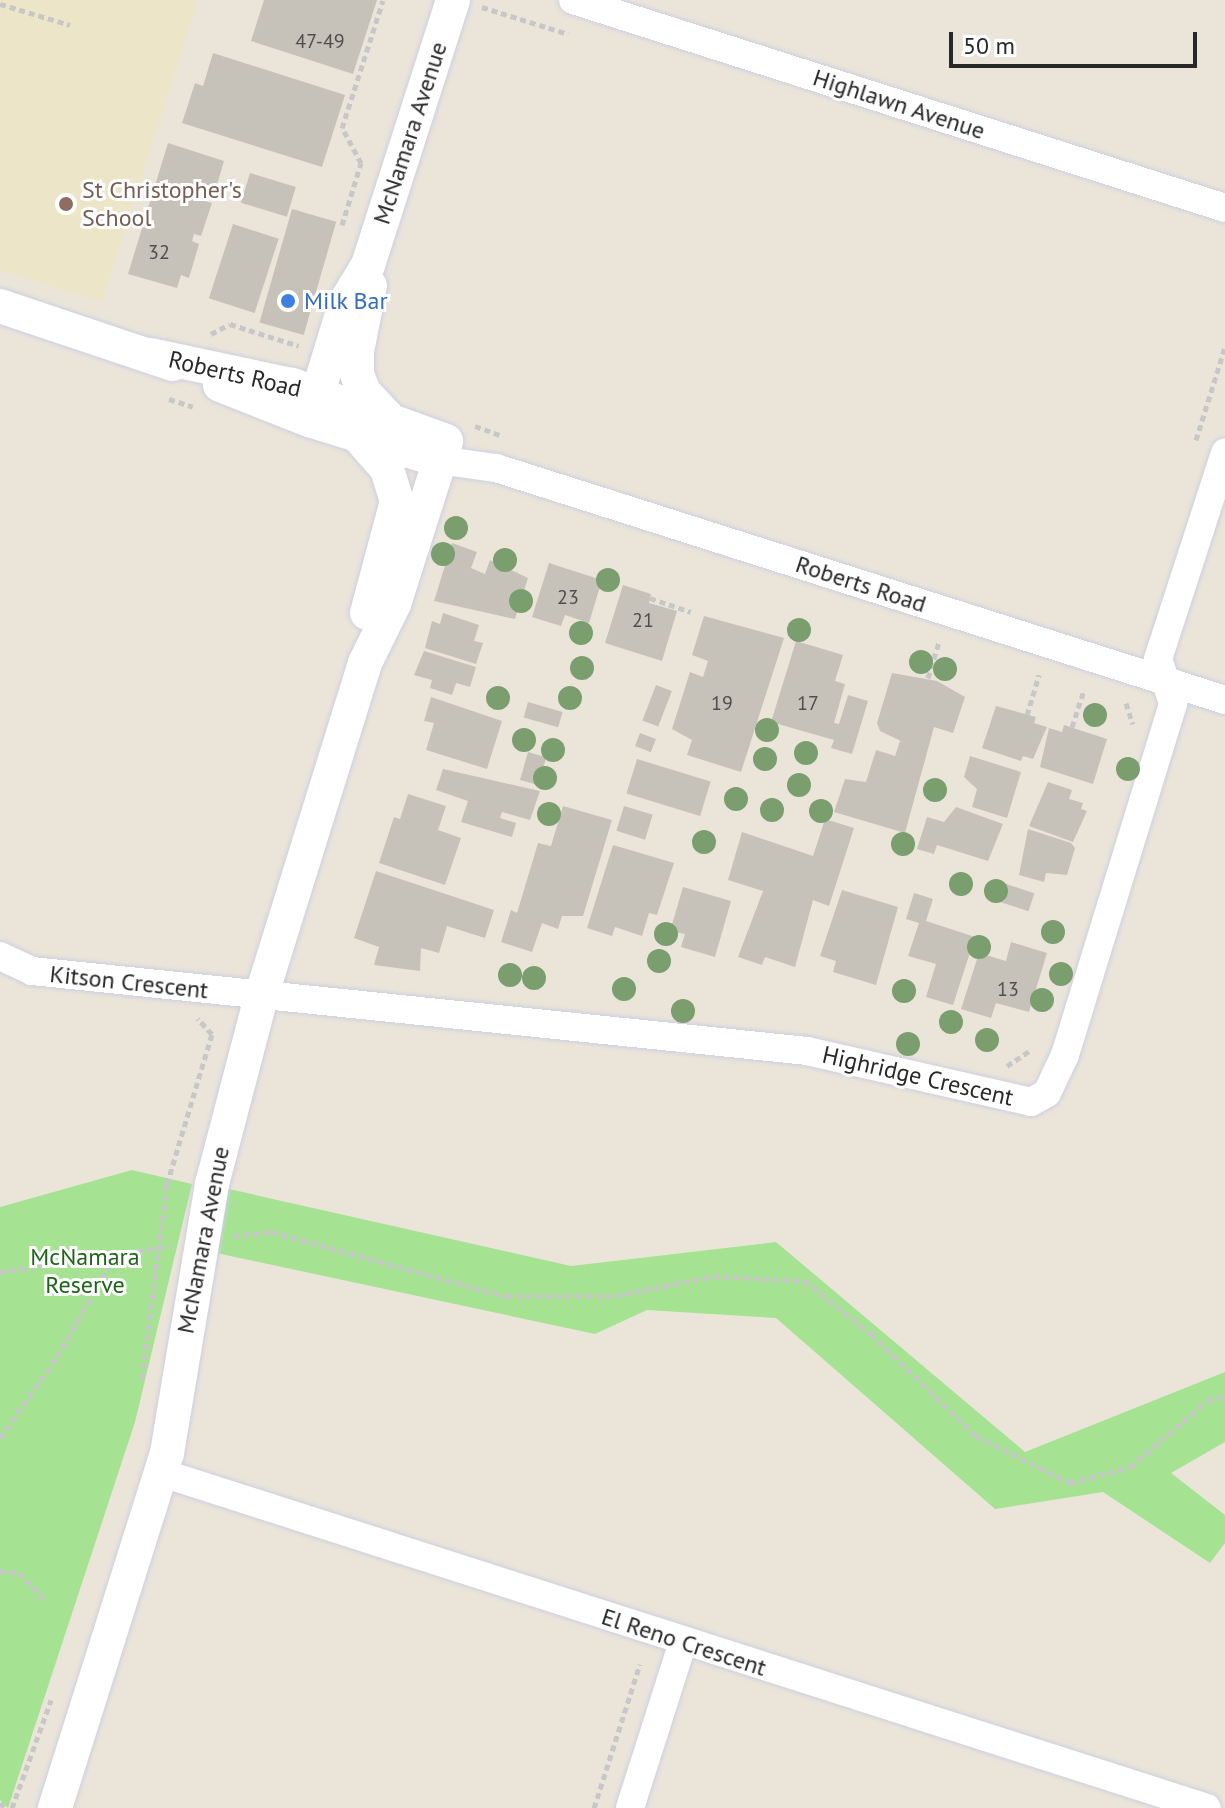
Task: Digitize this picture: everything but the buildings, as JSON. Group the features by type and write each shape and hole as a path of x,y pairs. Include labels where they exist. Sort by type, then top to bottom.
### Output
{"street":[{"name":"McNamara Avenue","path":"313,385 346,301 368,265 453,0"},
{"name":"Highlawn Avenue","path":"573,0 1225,208"},
{"name":"McNamara Avenue","path":"368,265 371,294 357,351 357,374 364,392 390,419"},
{"name":"Roberts Road","path":"0,306 151,355 313,385 449,441 496,468 1225,700"},
{"name":"Roberts Road","path":"313,385 356,435 449,441"},
{"name":"McNamara Avenue","path":"356,435 387,469 397,501 365,620 362,673"},
{"name":"McNamara Avenue","path":"55,1808 162,1473 218,1233 261,997 362,673 394,604 449,441"},
{"name":"Highridge Crescent","path":"261,997 807,1051 1031,1102 1047,1093 1065,1055 1173,703 1158,659 1225,453"},
{"name":"Kitson Crescent","path":"0,956 32,971 261,997"},
{"name":"El Reno Crescent","path":"162,1473 1207,1808"},
{"path":"630,1808 683,1642"}],"path":[{"path":"340,234 361,163 342,128 383,0"},
{"path":"0,4 70,25"},
{"path":"197,341 230,324 313,385"},
{"path":"309,334 313,385"},
{"path":"449,441 507,437"},
{"path":"650,598 691,612"},
{"path":"928,678 939,643"},
{"path":"1027,715 1039,675"},
{"path":"1072,727 1084,689"},
{"path":"1126,703 1134,722 1129,735"},
{"path":"141,1385 167,1184 212,1034 191,1012"},
{"path":"994,1073 1030,1054 1035,1040"},
{"path":"0,1272 160,1247 218,1233 272,1232 505,1296 615,1296 714,1276 805,1281 871,1334 976,1436 1070,1483 1130,1467 1207,1401 1225,1396"},
{"path":"0,1438 57,1357 116,1254"},
{"path":"0,1571 19,1573 43,1598"},
{"path":"594,1808 640,1664 637,1655"},
{"path":"640,1664 673,1674"},
{"path":"12,1808 52,1695"},
{"path":"0,1803 5,1808"}],"shaded area":[{"name":"St Christopher's School","path":"0,0 198,0 102,302 0,270"}],"green space":[{"name":"McNamara Reserve","path":"132,1170 192,1184 135,1422 8,1808 0,1800 0,1207"},
{"path":"220,1187 571,1266 776,1242 1025,1452 1225,1372 1225,1442 1171,1473 1225,1515 1225,1543 1210,1563 1103,1492 995,1509 776,1318 647,1310 595,1334 207,1251"}],"place":[{"name":"St Christopher's School","path":"66,204"},
{"name":"Milk Bar","path":"288,301"}]}
